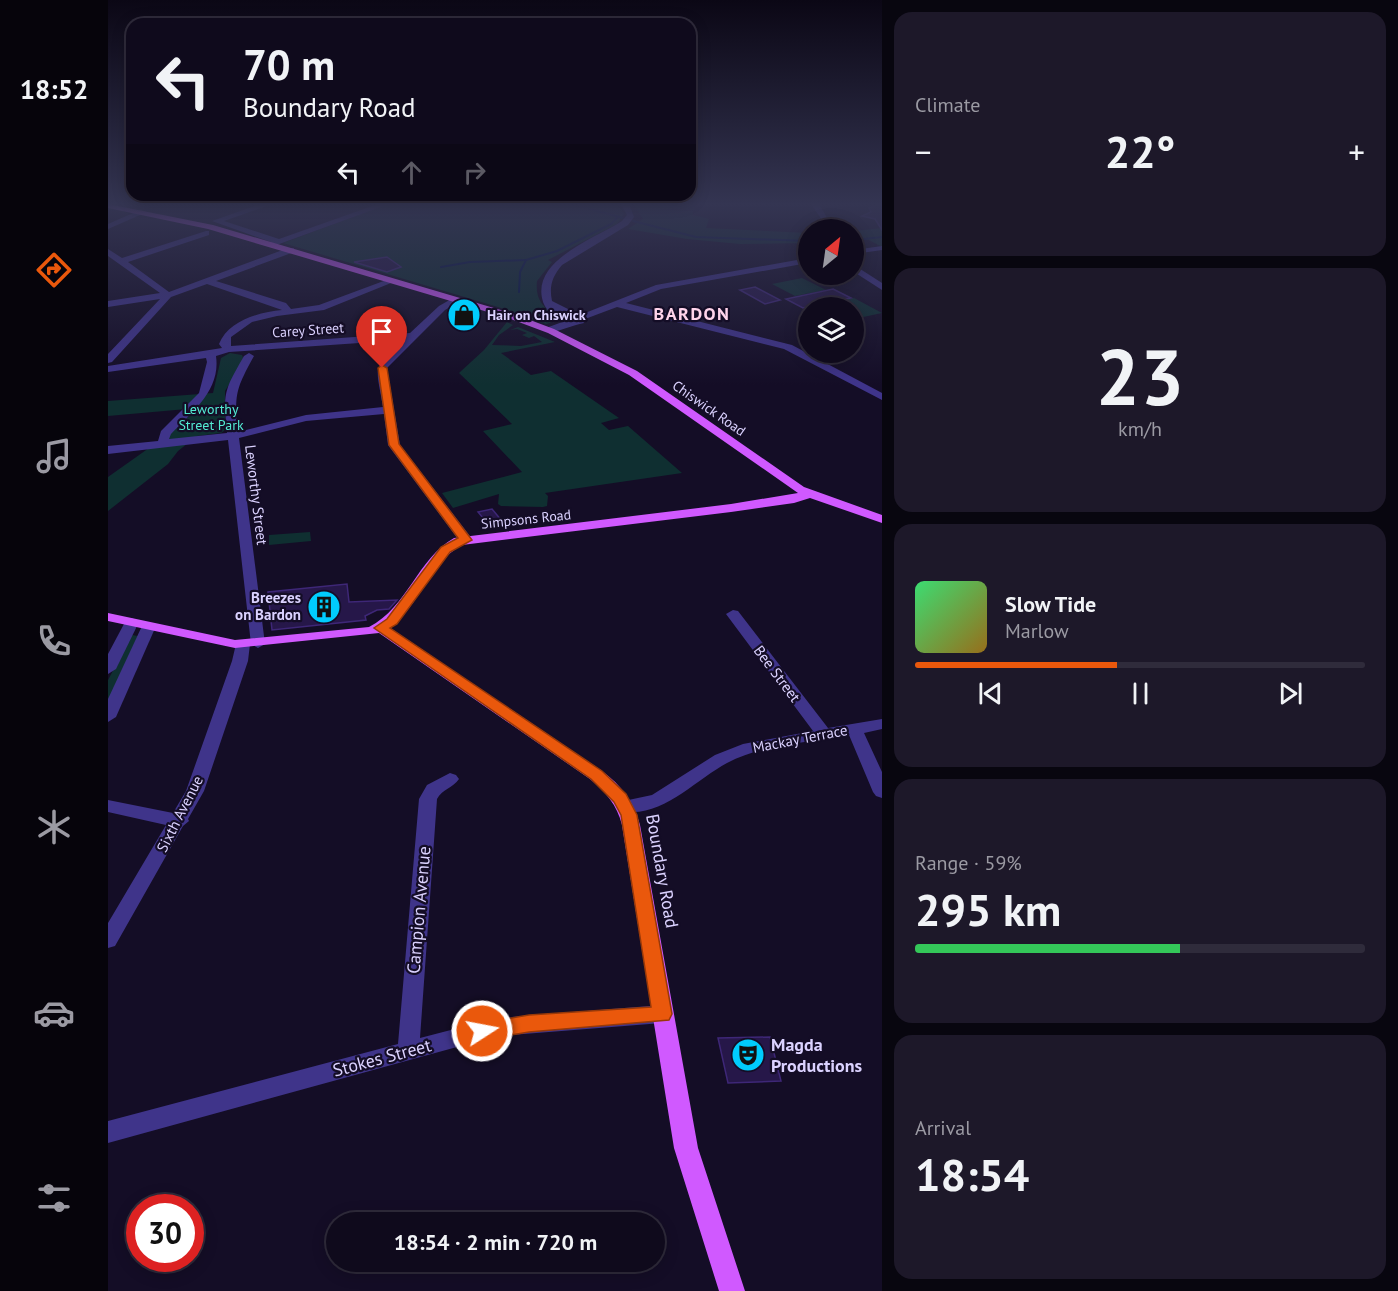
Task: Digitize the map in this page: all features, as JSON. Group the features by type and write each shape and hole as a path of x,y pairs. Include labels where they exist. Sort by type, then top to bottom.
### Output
{"main road":[{"path":"337,264 456,300"},
{"name":"Chiswick Road","path":"456,300 551,332 633,374 808,494"},
{"path":"808,494 882,519"},
{"name":"Simpsons Road","path":"466,540 731,508 794,499 808,494"},
{"path":"108,616 213,641 251,644 341,635 381,628 392,621 445,550 454,543 466,540"},
{"name":"Boundary Road","path":"381,628 596,775 612,788 625,806 631,825 686,1149 732,1291"}],"street":[{"path":"125,264 166,295"},
{"path":"108,304 166,295 252,264"},
{"path":"559,264 550,273 545,289 548,303 555,312 578,320"},
{"path":"551,332 660,289 783,264"},
{"path":"864,275 882,287"},
{"path":"208,280 283,305 290,312"},
{"path":"228,349 225,340 249,320 321,308 392,281"},
{"path":"108,360 163,303 166,295"},
{"name":"Simpsons Road","path":"456,300 442,308 383,365 395,447 466,540"},
{"path":"620,305 788,347 882,397"},
{"path":"235,331 234,343 246,353"},
{"name":"Carey Street","path":"246,353 412,336"},
{"path":"108,369 210,354 228,349 246,353"},
{"name":"Leworthy Street","path":"246,353 230,393 251,644"},
{"path":"162,443 165,433 203,396 212,365 210,354"},
{"path":"108,450 232,436 306,418 389,410"},
{"name":"Bee Street","path":"733,614 822,733"},
{"path":"108,669 132,622"},
{"path":"108,717 149,626"},
{"name":"Sixth Avenue","path":"108,940 180,821 195,791 240,661 251,644"},
{"name":"Mackay Terrace","path":"625,806 647,804 658,799 714,763 744,749 822,733 880,728"},
{"path":"854,729 882,792"},
{"name":"Campion Avenue","path":"408,1052 428,799 433,789 450,779"},
{"path":"108,806 180,821"},
{"name":"Stokes Street","path":"108,1132 509,1026 662,1014"}],"green space":[{"path":"354,264 550,264 537,281 538,295 543,305 562,319 546,324 498,307"},
{"path":"798,279 798,285 816,285 826,290 795,296 772,284"},
{"path":"864,303 882,313 864,317"},
{"path":"507,322 513,325 499,335 492,345 521,346 542,342 534,336 529,338 522,335 527,333 517,329 510,330 518,327 555,342 501,353 531,375 551,371 619,418 601,423 609,430 628,426 682,473 545,493 548,496 547,506 543,507 501,506 498,504 499,494 453,508 442,493 522,472 483,431 512,424 459,373 484,350"},
{"name":"Leworthy Street Park","path":"230,353 242,355 244,360 225,391 225,430 221,433 197,436 178,451 168,464 108,511 108,477 173,431 198,408 108,416 108,401 213,393 221,358"},
{"path":"310,532 311,541 269,545 269,535"},
{"path":"132,635 138,636 108,711 108,680"}],"building":[{"path":"361,264 397,264 401,267 387,272"},
{"path":"755,287 780,300 765,304 740,290"},
{"path":"833,289 849,297 798,297 798,305 786,299"},
{"path":"492,509 502,521 488,524 478,512"},
{"name":"Breezes on Bardon","path":"347,584 349,602 397,600 389,609 377,610 365,616 366,620 272,630 268,592"},
{"name":"Magda Productions","path":"770,1037 781,1081 728,1083 718,1038"}],"waterway":[{"path":"441,267 457,264"},
{"path":"519,292 520,272 524,264"}],"place":[{"name":"Hair on Chiswick","path":"464,315"},
{"name":"Breezes on Bardon","path":"324,607"},
{"name":"Magda Productions","path":"748,1055"}],"district":[{"name":"BARDON","path":"692,314"}],"route":[{"path":"382,368 394,445 466,540 454,543 445,550 392,621 381,628 596,775 620,798 629,815 662,1014 529,1023 482,1031"}]}
